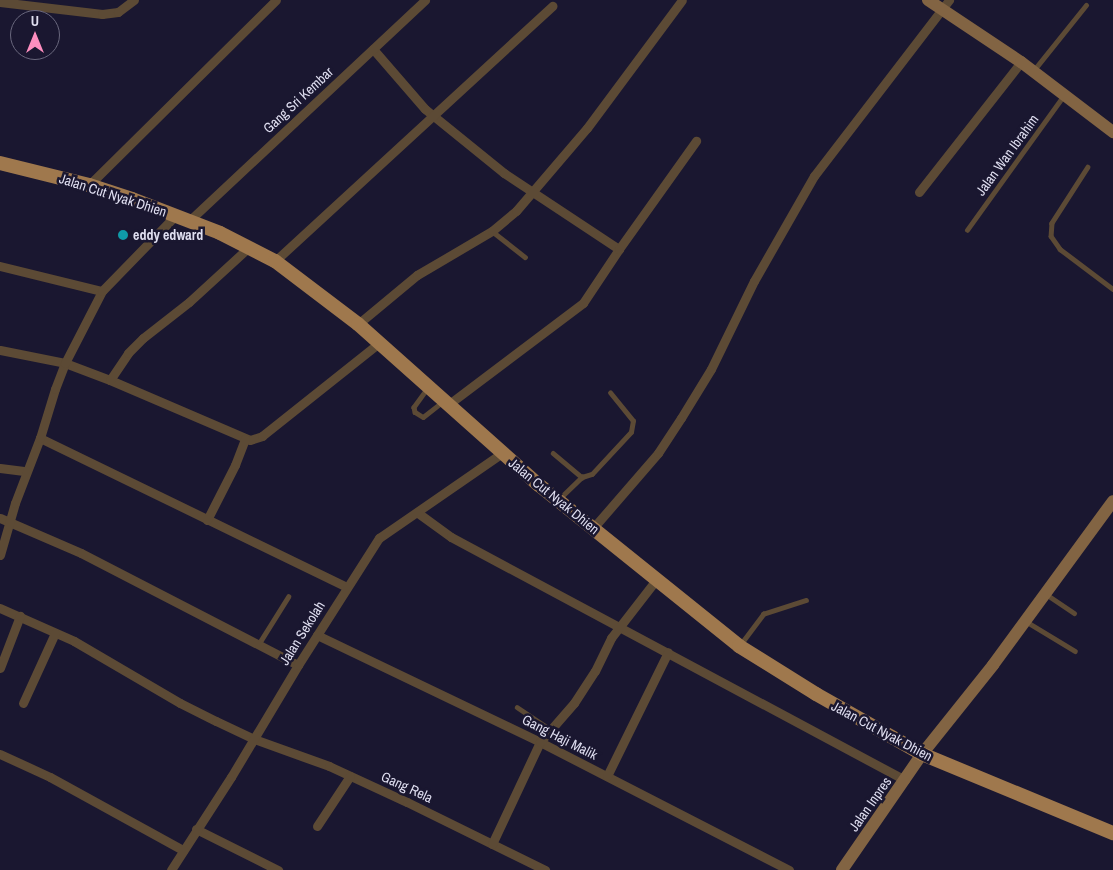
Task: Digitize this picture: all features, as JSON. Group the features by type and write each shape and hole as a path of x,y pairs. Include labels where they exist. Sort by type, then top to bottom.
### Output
{"main road":[{"name":"Jalan Cut Nyak Dhien","path":"0,163 89,185 176,215 249,246 275,261 358,324 502,453 739,646 816,694 922,754 1113,833"}],"street":[{"path":"0,2 102,14 118,12 134,0"},
{"path":"89,185 276,0"},
{"name":"Gang Sri Kembar","path":"190,220 425,0"},
{"path":"358,324 417,275 492,231 516,212 588,128 682,0"},
{"path":"928,0 946,4 1113,132"},
{"path":"594,528 658,453 681,418 711,369 754,281 814,176 946,4"},
{"path":"275,261 552,6"},
{"path":"373,49 423,107 504,173 619,249"},
{"path":"919,192 1021,62"},
{"path":"446,402 575,311 590,295 619,249 696,141"},
{"path":"0,555 26,471 40,438 65,363 102,291 176,215"},
{"path":"110,380 128,353 143,338 189,302 249,246"},
{"path":"0,266 102,291"},
{"path":"0,350 65,363 213,423 245,439 254,439 262,436 380,343"},
{"path":"40,438 346,587"},
{"path":"207,520 235,465 245,439"},
{"name":"Jalan Sekolah","path":"170,870 254,739 346,587 379,538 418,513 502,453"},
{"path":"0,468 26,471"},
{"name":"Jalan Inpres","path":"842,870 922,754 1111,509"},
{"path":"418,513 451,537 905,780"},
{"path":"0,518 10,520 82,553 298,665"},
{"path":"492,844 540,742 574,703 595,671 619,626 656,580"},
{"name":"Gang Rela","path":"0,608 55,632 180,703 254,739 350,776 545,870"},
{"path":"0,668 20,616"},
{"path":"23,702 55,632"},
{"name":"Gang Haji Malik","path":"317,635 540,742 789,870"},
{"path":"607,776 668,652"},
{"path":"0,754 50,777 183,850"},
{"path":"317,826 350,776"},
{"path":"196,830 278,870"}],"lane":[{"path":"1034,71 1086,5"},
{"name":"Jalan Wan Ibrahim","path":"967,230 1064,94"},
{"path":"1088,167 1052,223 1050,236 1060,249 1113,289"},
{"path":"492,231 525,257"},
{"path":"429,387 414,408 421,417 446,402"},
{"path":"558,500 582,478 592,474 626,438 633,427 630,416 610,393"},
{"path":"553,453 582,478"},
{"path":"1045,593 1074,613"},
{"path":"258,645 288,597"},
{"path":"739,646 763,614 806,600"},
{"path":"1025,621 1075,651"},
{"path":"517,707 550,729"}],"place":[{"name":"eddy edward","path":"123,235"}]}
